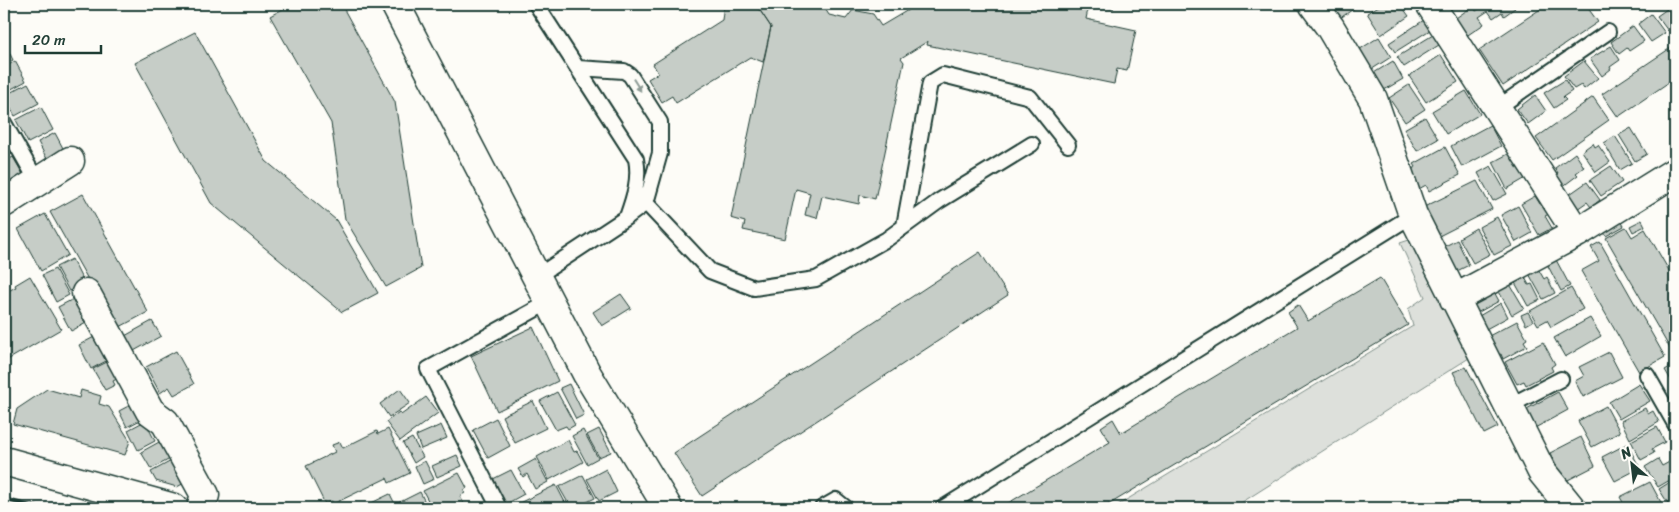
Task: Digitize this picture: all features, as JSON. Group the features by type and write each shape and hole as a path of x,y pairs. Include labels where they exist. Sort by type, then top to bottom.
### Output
{"street":[{"path":"394,4 587,374 668,508"},
{"path":"1313,4 1374,99 1413,215 1542,472 1570,508"},
{"path":"1430,4 1577,233"},
{"path":"4,203 70,161"},
{"path":"1454,299 1577,233 1675,172"},
{"path":"86,293 150,411 165,422 205,495 201,508"},
{"path":"4,461 174,508"}],"lane":[{"path":"536,4 636,159 639,170 637,184 626,217"},
{"path":"1497,108 1608,32"},
{"path":"536,277 646,203 660,153 660,122 630,74 624,71 578,68"},
{"path":"904,226 930,83 943,75 1030,97 1068,145"},
{"path":"4,123 37,182"},
{"path":"646,203 710,272 754,288 816,279 888,239 939,201 1032,144"},
{"path":"943,508 1413,215"},
{"path":"498,508 428,369 549,302"},
{"path":"1646,375 1675,424"},
{"path":"1509,406 1561,379"},
{"path":"822,508 836,500 846,508"}],"shaded area":[{"path":"1409,240 1469,358 1233,508 1113,508 1413,326 1408,309 1425,297 1400,243"}],"building":[{"path":"292,4 341,4 395,102 421,268 386,287 345,219 331,123 270,16"},
{"path":"724,4 759,9 771,27 763,62 750,57 676,103 672,96 662,102 648,79 658,73 653,64 722,20"},
{"path":"733,4 822,4 829,15 846,19 853,10 873,14 881,26 908,10 904,4 1089,4 1086,19 1136,30 1127,71 1117,69 1114,84 927,45 928,41 901,58 904,62 875,199 860,195 859,204 822,196 817,218 805,215 810,193 796,189 785,239 743,230 745,222 731,218 771,27 759,9"},
{"path":"1089,4 1114,4 1113,9"},
{"path":"1324,4 1358,4 1359,5 1336,21"},
{"path":"1382,4 1400,4 1409,16 1381,35 1367,13"},
{"path":"1483,4 1512,4 1515,8 1504,16 1502,12 1493,18 1488,11 1479,17 1484,24 1465,37 1453,20 1473,6 1476,11 1485,5"},
{"path":"1548,4 1585,4 1598,22 1503,86 1479,50"},
{"path":"1674,4 1675,26 1668,31 1657,16"},
{"path":"1651,14 1665,33 1651,42 1638,24"},
{"path":"1424,20 1430,30 1395,52 1389,43"},
{"path":"1633,26 1644,41 1629,51 1627,48 1619,54 1611,42"},
{"path":"195,32 266,161 336,220 378,293 342,312 211,203 135,63"},
{"path":"1433,35 1439,45 1404,67 1397,57"},
{"path":"1379,37 1391,57 1366,73 1354,53"},
{"path":"4,42 13,60 4,65"},
{"path":"1675,45 1675,78 1618,117 1602,94"},
{"path":"1611,46 1620,60 1602,76 1590,59"},
{"path":"1441,55 1458,82 1426,102 1409,76"},
{"path":"15,61 26,81 4,93 4,68"},
{"path":"1393,61 1403,79 1379,93 1369,76"},
{"path":"1584,61 1598,78 1584,89 1581,85 1574,89 1564,76"},
{"path":"1565,80 1572,91 1563,97 1566,100 1554,108 1544,93"},
{"path":"28,83 39,103 15,116 4,96"},
{"path":"1409,85 1425,109 1405,122 1389,98"},
{"path":"1466,91 1480,114 1446,134 1432,111"},
{"path":"1535,95 1546,111 1528,124 1517,109"},
{"path":"1593,97 1609,120 1552,160 1536,138"},
{"path":"41,107 53,130 28,143 16,120"},
{"path":"1425,117 1438,139 1417,151 1404,129"},
{"path":"1490,125 1501,146 1462,167 1451,146"},
{"path":"1631,128 1647,154 1635,161 1619,135"},
{"path":"55,133 64,150 47,159 38,142"},
{"path":"1615,136 1632,163 1620,170 1604,143"},
{"path":"4,140 12,154 4,158"},
{"path":"1593,143 1595,147 1598,145 1610,162 1596,172 1582,151"},
{"path":"1445,147 1460,175 1429,191 1426,185 1417,190 1407,171 1416,167 1414,164"},
{"path":"1510,153 1526,178 1507,189 1493,162"},
{"path":"1575,153 1584,167 1576,173 1578,175 1562,187 1554,176 1558,173 1555,168"},
{"path":"13,157 24,176 4,187 4,162"},
{"path":"1491,166 1507,194 1493,201 1478,173"},
{"path":"1611,166 1622,182 1601,196 1590,180"},
{"path":"1477,181 1492,209 1437,237 1422,208"},
{"path":"1587,182 1600,200 1591,207 1587,202 1577,209 1567,196"},
{"path":"83,194 148,312 116,329 50,212"},
{"path":"1535,196 1540,204 1542,202 1549,214 1545,216 1552,228 1539,235 1521,204"},
{"path":"1518,206 1532,233 1516,242 1501,215"},
{"path":"45,214 68,255 41,271 18,229"},
{"path":"1497,217 1512,246 1494,255 1479,227"},
{"path":"1620,219 1624,226 1606,236 1602,229"},
{"path":"1642,220 1645,226 1633,232 1630,226"},
{"path":"1626,227 1632,237 1645,229 1675,281 1675,350 1672,352 1606,238"},
{"path":"1476,228 1490,254 1473,263 1459,238"},
{"path":"1457,240 1469,265 1451,274 1439,249"},
{"path":"1600,242 1665,357 1639,372 1581,271 1599,261 1591,247"},
{"path":"980,252 1008,295 702,496 674,453"},
{"path":"1555,258 1570,286 1561,291 1546,262"},
{"path":"72,259 84,283 69,291 56,267"},
{"path":"1537,267 1544,279 1547,277 1555,293 1543,299 1528,272"},
{"path":"55,269 69,295 56,302 42,275"},
{"path":"1523,274 1529,285 1532,284 1540,300 1528,306 1513,279"},
{"path":"30,276 61,329 4,362 4,293 16,287 15,285"},
{"path":"1380,278 1408,325 1103,508 1000,508 1110,442 1101,427 1113,419 1121,433 1297,327 1288,312 1298,305 1308,321"},
{"path":"1508,281 1524,308 1512,315 1497,288"},
{"path":"1492,288 1499,301 1477,313 1470,300"},
{"path":"1571,288 1583,309 1551,327 1547,320 1538,325 1530,311"},
{"path":"621,294 631,308 602,326 593,312"},
{"path":"79,296 92,320 71,331 58,307"},
{"path":"1501,303 1508,317 1486,329 1479,316"},
{"path":"1528,312 1533,321 1526,325 1521,315"},
{"path":"1590,318 1601,336 1565,357 1554,338"},
{"path":"152,321 161,336 132,352 123,337"},
{"path":"1517,321 1527,339 1524,341 1527,346 1503,359 1501,354 1497,356 1487,337"},
{"path":"533,327 558,381 497,411 471,356"},
{"path":"98,335 110,359 91,369 79,345"},
{"path":"1543,342 1555,364 1551,367 1553,371 1526,385 1524,381 1517,384 1505,362"},
{"path":"176,351 194,384 174,395 169,387 160,393 146,367"},
{"path":"1609,352 1622,377 1583,397 1575,381 1584,376 1579,367"},
{"path":"113,359 122,376 113,381 115,385 105,390 93,369"},
{"path":"1675,364 1675,387 1665,370"},
{"path":"1466,367 1498,427 1484,434 1453,372"},
{"path":"569,384 584,415 576,419 560,388"},
{"path":"1639,384 1650,401 1619,419 1609,402"},
{"path":"47,389 79,398 81,390 101,396 99,404 109,407 130,441 125,455 13,424 17,409"},
{"path":"400,389 410,403 389,417 380,404"},
{"path":"557,392 575,425 568,429 566,426 556,430 540,401"},
{"path":"1558,392 1568,410 1533,429 1523,411"},
{"path":"426,397 438,413 400,441 386,422 399,412 401,415"},
{"path":"533,401 546,428 515,443 502,416"},
{"path":"136,402 144,418 127,427 119,411"},
{"path":"1606,406 1620,432 1592,447 1578,421"},
{"path":"1645,408 1648,414 1653,411 1659,422 1630,439 1621,421"},
{"path":"496,418 510,446 488,458 473,430"},
{"path":"145,421 155,441 138,450 128,430"},
{"path":"441,425 447,438 421,449 416,436"},
{"path":"1657,427 1665,442 1652,449 1654,453 1641,460 1631,441"},
{"path":"388,429 410,473 389,483 387,478 333,504 332,501 325,504 306,466 335,452 332,445 340,442 343,448 377,431 378,434"},
{"path":"599,429 611,452 599,457 587,435"},
{"path":"583,430 598,458 587,464 572,436"},
{"path":"1581,437 1595,466 1564,482 1550,453"},
{"path":"412,438 423,457 414,463 403,443"},
{"path":"568,440 574,452 577,451 583,462 549,480 537,457"},
{"path":"161,441 170,459 151,469 141,452"},
{"path":"1627,444 1640,468 1615,481 1602,457"},
{"path":"457,455 462,466 437,477 432,466"},
{"path":"175,459 188,481 177,487 156,481 151,472"},
{"path":"536,459 548,482 535,489 527,474 523,477 518,469"},
{"path":"1658,459 1662,466 1673,460 1675,463 1675,477 1658,487 1645,467"},
{"path":"425,461 434,479 423,484 415,466"},
{"path":"606,469 617,492 599,501 587,479"},
{"path":"511,470 524,494 506,504 493,479"},
{"path":"459,473 467,488 464,490 465,493 460,496 466,508 432,508 423,491"},
{"path":"583,475 595,498 575,508 571,508 559,487"},
{"path":"1675,479 1675,501 1669,505 1659,489"},
{"path":"1650,482 1664,508 1626,508 1620,497"},
{"path":"556,485 568,508 511,508 511,507"},
{"path":"420,492 428,508 401,508 398,503"},
{"path":"390,494 397,508 361,508"}],"railway":[{"path":"4,499 38,508"}]}
